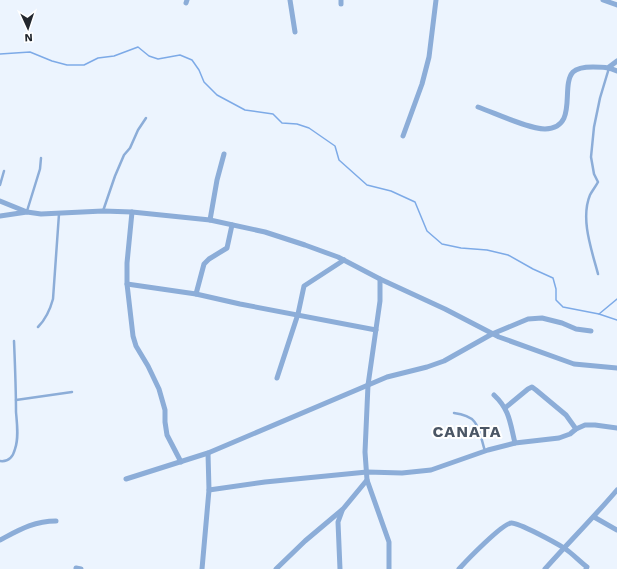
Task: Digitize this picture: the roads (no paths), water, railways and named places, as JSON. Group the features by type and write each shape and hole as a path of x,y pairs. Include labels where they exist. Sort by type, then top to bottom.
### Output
{"street":[{"path":"290,0 295,32"},
{"path":"404,136 422,84 429,57 436,0"},
{"path":"603,0 617,5"},
{"path":"609,68 617,61"},
{"path":"478,108 535,128 546,129 560,123 566,114 569,82 572,73 582,68 609,68 617,71"},
{"path":"210,220 217,180 224,154"},
{"path":"0,201 27,212 41,214 103,211 132,212 210,220 272,234 305,244 344,260 380,279 445,309 492,334 574,364 617,368"},
{"path":"0,216 27,212"},
{"path":"132,212 127,255 127,284 130,315 136,346 159,389 165,410 167,435 181,462"},
{"path":"196,294 204,264 209,258 227,248 232,225"},
{"path":"277,378 298,314 305,285 344,260"},
{"path":"380,279 380,301 368,385 365,452 367,480 389,542 389,569"},
{"path":"127,284 196,294 376,330"},
{"path":"126,479 208,453 368,385 444,361 492,334 534,318 552,320 576,329 591,331"},
{"path":"505,408 532,387 566,415 576,429"},
{"path":"494,395 508,413 515,444"},
{"path":"209,490 265,482 367,472 402,474 431,470 485,451 515,444 559,438 570,434 576,429 585,425 617,428"},
{"path":"202,569 209,490 208,453"},
{"path":"276,569 305,541 343,509 367,480"},
{"path":"545,569 617,490"},
{"path":"340,569 338,522 343,509"},
{"path":"594,517 617,530"},
{"path":"0,540 23,527 47,521 56,521"},
{"path":"459,569 510,523 515,523 528,529 564,548 588,568"}],"lane":[{"path":"598,274 587,236 587,209 590,195 598,182 594,174 591,157 594,127 600,98 609,68"},
{"path":"103,211 124,155 130,148 138,130 146,118"},
{"path":"27,212 40,169 41,158"},
{"path":"0,186 4,171"},
{"path":"38,327 43,322 50,309 52,299 59,214"},
{"path":"0,460 8,460 16,448 17,428 14,341"},
{"path":"16,400 72,392"},
{"path":"454,413 474,420 477,424 485,451"}],"waterway":[{"path":"0,54 30,52 67,65 84,65 98,58 114,56 138,47 149,56 158,59 180,55 192,60 199,70 204,82 217,95 245,110 273,114 282,123 297,124 309,128 335,146 339,160 367,185 391,191 415,202 427,231 442,244 461,248 487,250 508,255 553,278 556,289 556,300 563,307 599,314 617,320"},
{"path":"599,314 617,299"}],"district":[{"name":"CANATA","path":"467,431"}]}
